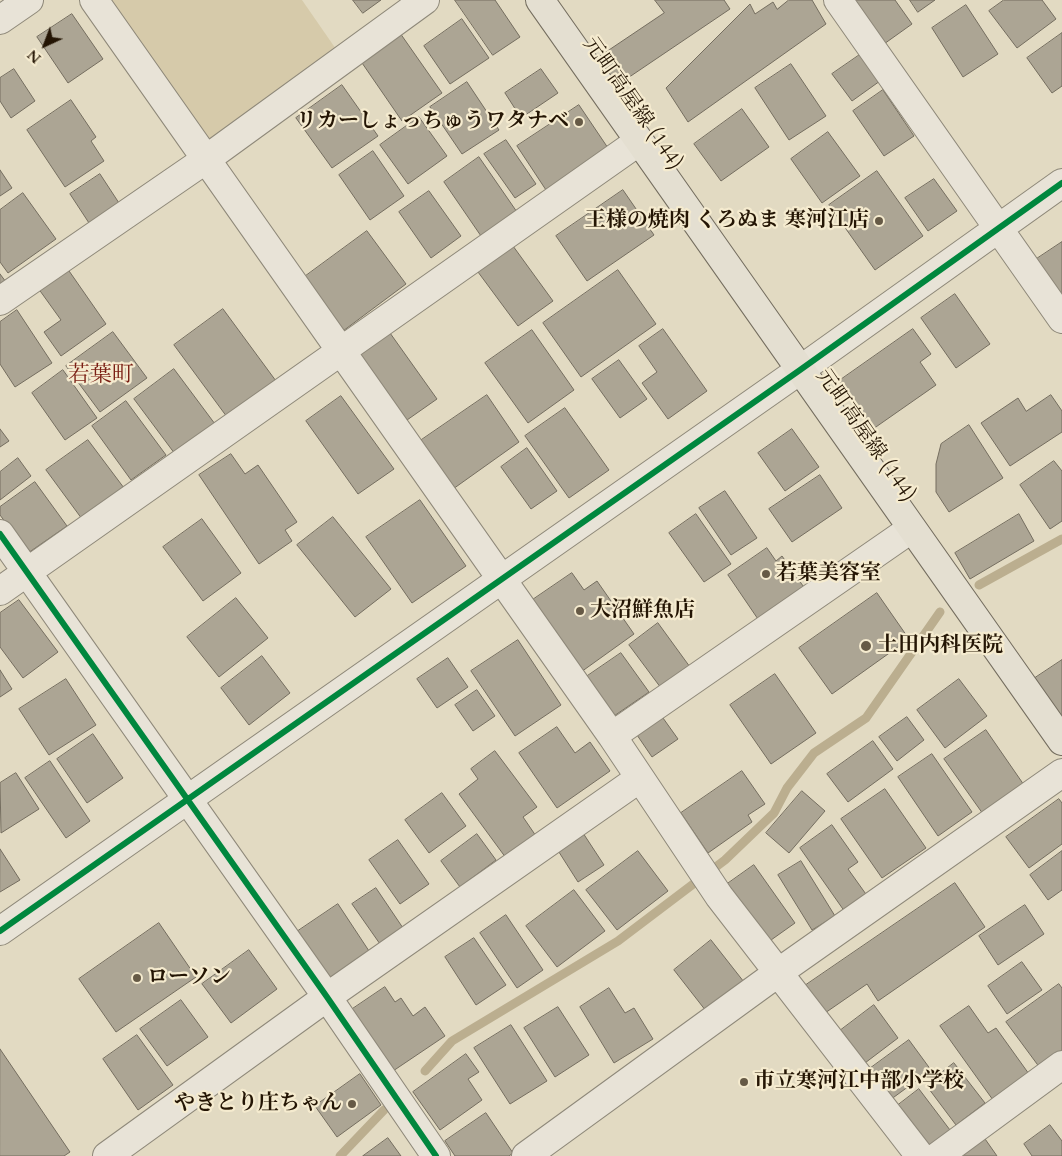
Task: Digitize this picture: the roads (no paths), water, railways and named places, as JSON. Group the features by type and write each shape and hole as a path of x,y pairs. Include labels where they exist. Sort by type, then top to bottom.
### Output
{"main road":[{"name":"元町高屋線 (144)","path":"540,0 638,142 1062,742"}],"street":[{"path":"0,20 29,0"},
{"path":"94,0 204,160 612,736 720,896 920,1156"},
{"path":"0,301 204,160 425,0"},
{"path":"838,0 1062,320"},
{"path":"0,591 638,142"},
{"path":"0,931 800,370 1062,183"},
{"path":"612,736 911,529"},
{"path":"0,534 327,997 436,1156"},
{"path":"526,1156 779,972 1062,773"},
{"path":"107,1156 327,997 640,778"},
{"path":"938,1156 1062,1066"}],"waterway":[{"path":"979,585 1062,539"},
{"path":"425,1071 452,1041 618,941 725,860 774,813 787,788 814,753 866,718 940,612"},
{"path":"340,1156 384,1110"}],"place":[{"name":"リカーしょっちゅうワタナベ","path":"579,122"},
{"name":"王様の焼肉 くろぬま 寒河江店","path":"879,221"},
{"name":"若葉美容室","path":"766,574"},
{"name":"大沼鮮魚店","path":"580,611"},
{"name":"土田内科医院","path":"866,646"},
{"name":"ローソン","path":"137,978"},
{"name":"市立寒河江中部小学校","path":"744,1082"},
{"name":"やきとり庄ちゃん","path":"352,1104"}],"district":[{"name":"若葉町","path":"101,376"}]}
